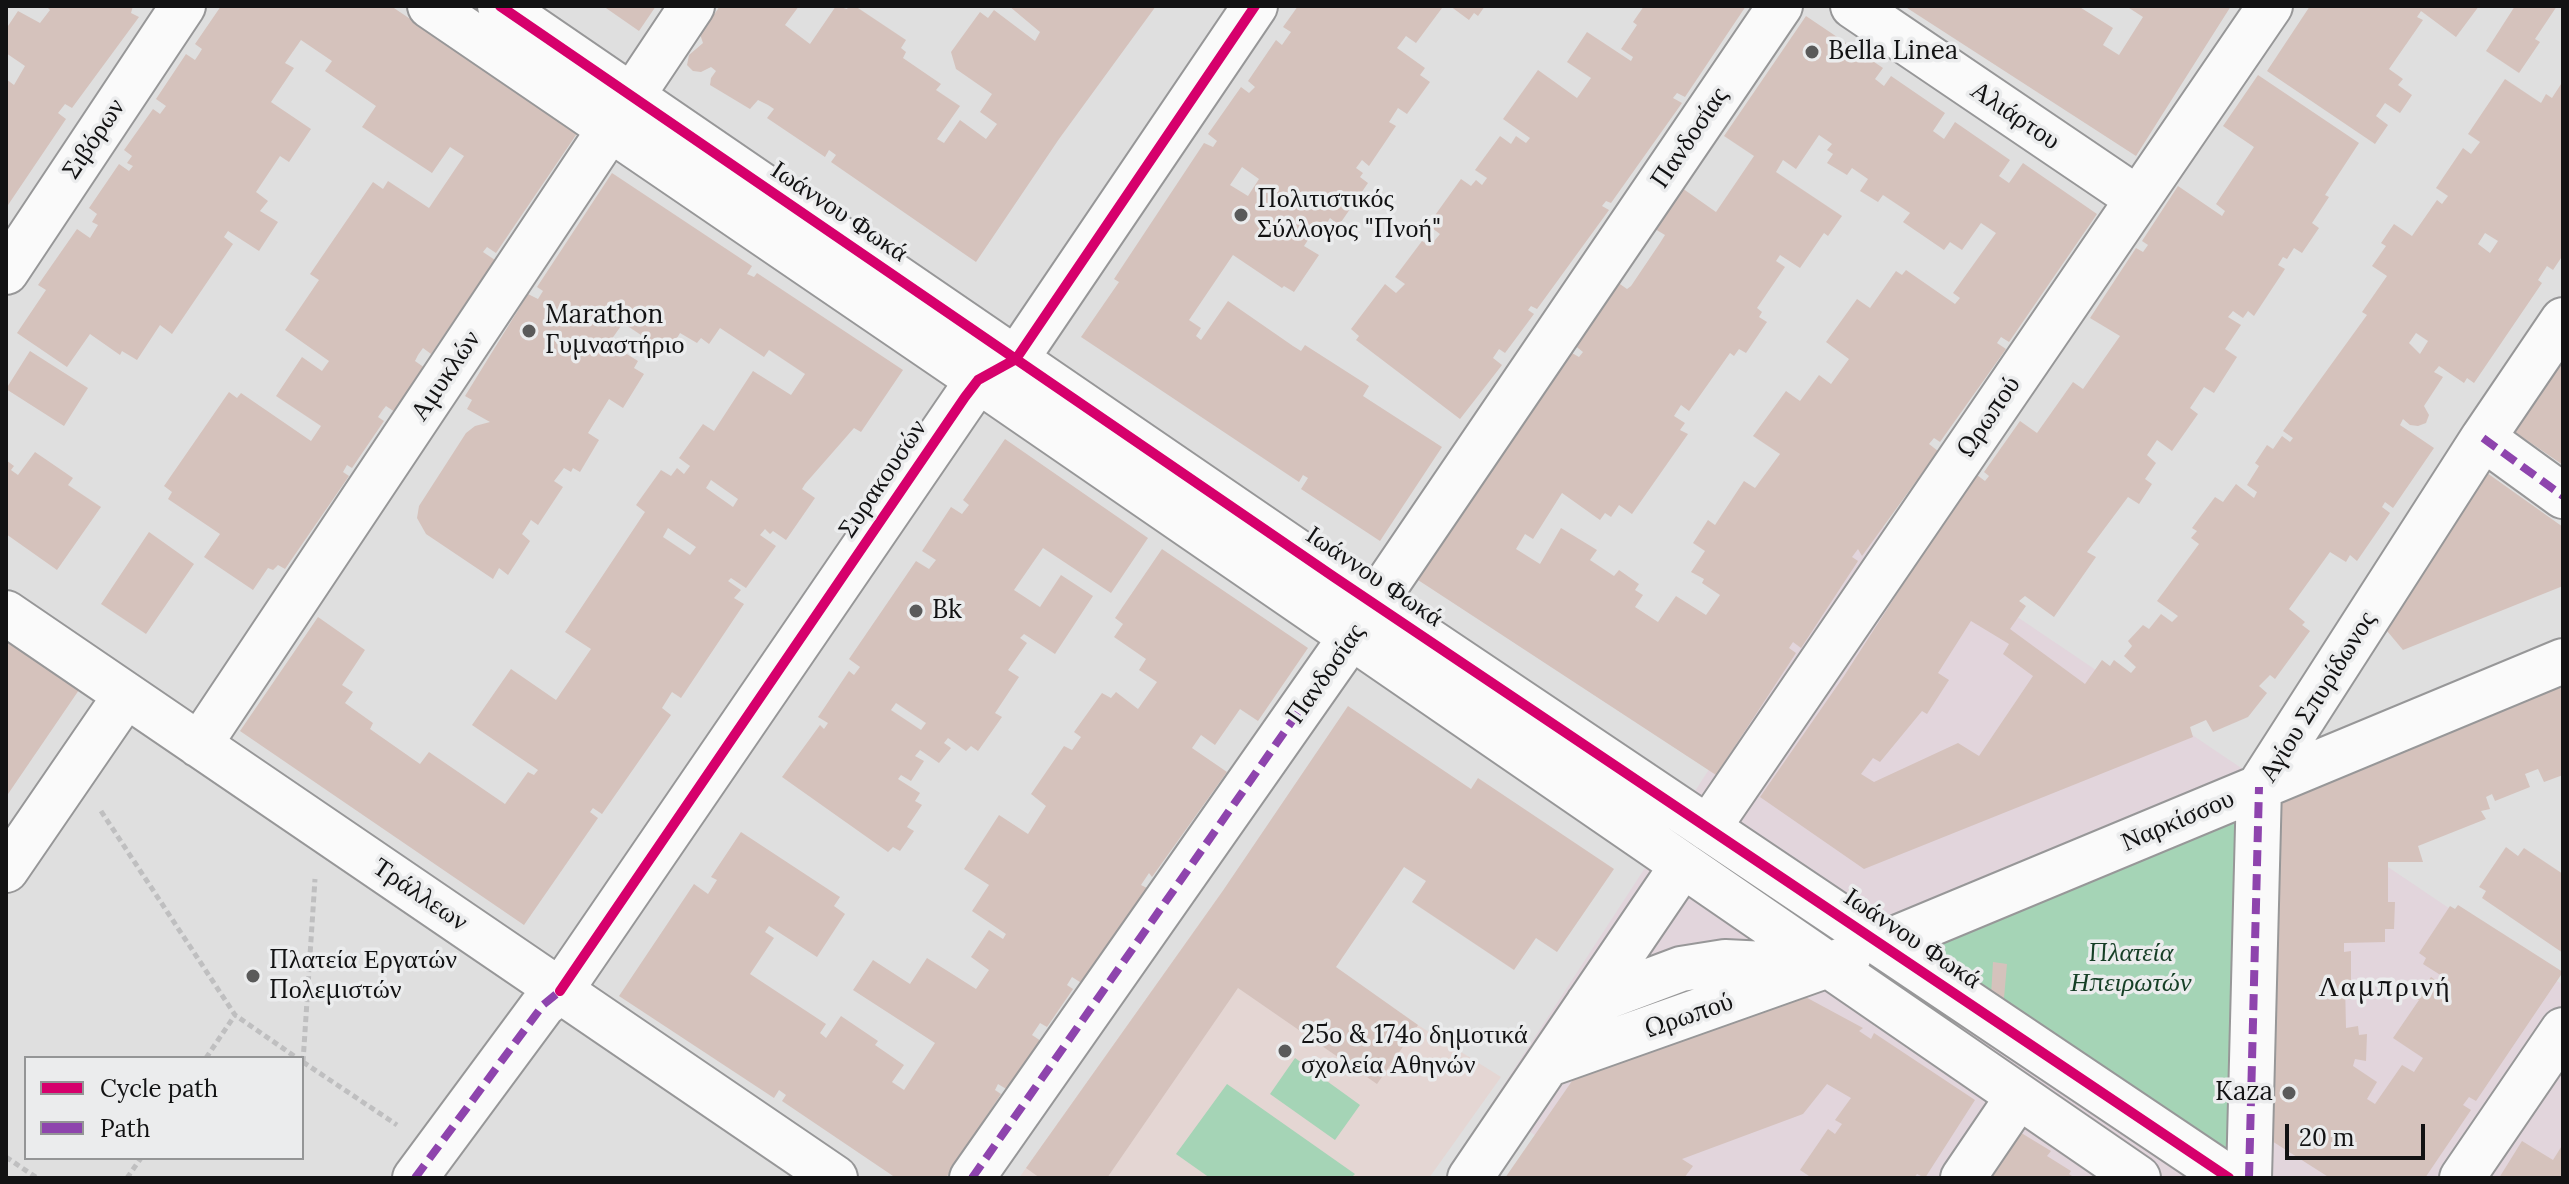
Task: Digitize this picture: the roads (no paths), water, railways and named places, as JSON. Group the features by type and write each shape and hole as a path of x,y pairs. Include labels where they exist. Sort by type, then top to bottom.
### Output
{"street":[{"name":"Σιβόρων","path":"6,272 183,6"},
{"name":"Ιωάννου Φωκά","path":"430,6 620,113 1016,359 1363,620 1682,866 2138,1178"},
{"name":"Ιωάννου Φωκά","path":"500,6 620,113 978,380 1363,620 1708,828 2229,1178"},
{"name":"Αμυκλών","path":"199,745 692,6"},
{"name":"Συρακουσών","path":"424,1164 543,1005 560,991 978,380 1016,359 1255,6"},
{"name":"Πανδοσίας","path":"972,1178 1363,620 1780,6"},
{"name":"Αλιάρτου","path":"1853,6 2138,199"},
{"name":"Ωρωπού","path":"1708,828 2270,6"},
{"name":"Αγίου Σπυρίδωνος","path":"2249,1178 2259,787 2483,438 2563,320"},
{"path":"2483,438 2563,496"},
{"name":"Τράλλεων","path":"6,613 835,1178"},
{"name":"Ναρκίσσου","path":"1882,944 2563,661"},
{"path":"6,870 126,695"},
{"path":"1470,1178 1682,866"},
{"name":"Ωρωπού","path":"1549,1064 1828,967 1882,944"},
{"name":"Ωρωπού","path":"1588,1004 1681,969 1725,962 1828,967"},
{"path":"2462,1178 2563,1030"},
{"path":"1963,1178 2018,1097"}],"place":[{"name":"Bella Linea","path":"1812,52"},
{"name":"Πολιτιστικός Σύλλογος \"Πνοή\"","path":"1241,215"},
{"name":"Marathon Γυμναστήριο","path":"529,331"},
{"name":"Bk","path":"916,611"},
{"name":"Πλατεία Εργατών Πολεμιστών","path":"253,976"},
{"name":"25ο & 174ο δημοτικά σχολεία Αθηνών","path":"1285,1051"},
{"name":"Kaza","path":"2289,1093"}],"district":[{"name":"Λαμπρινή","path":"2385,988"}],"park label":[{"name":"Πλατεία Ηπειρωτών","path":"2131,969"}]}
